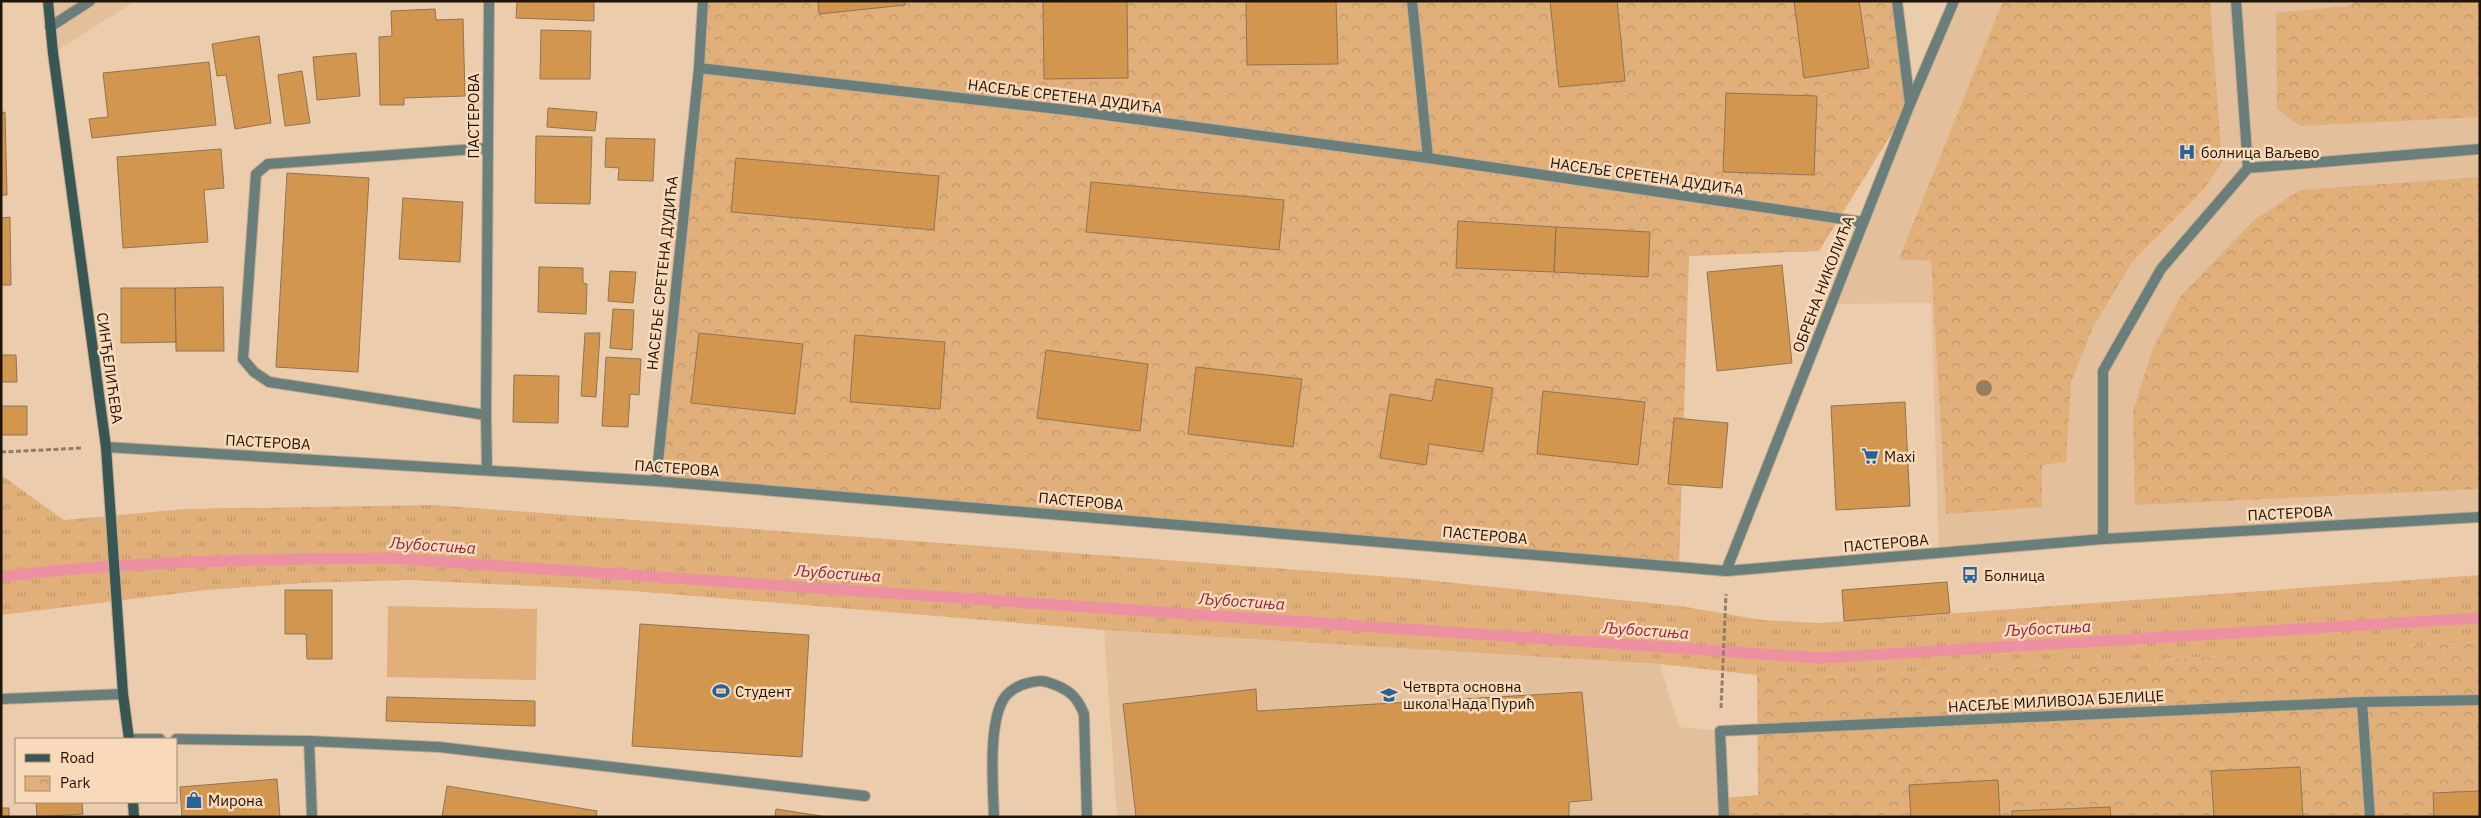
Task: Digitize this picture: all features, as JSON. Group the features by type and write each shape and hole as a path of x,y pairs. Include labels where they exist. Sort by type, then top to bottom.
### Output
{"street":[{"name":"СИНЂЕЛИЋЕВА","path":"48,1 106,447 123,694 129,738"},
{"path":"50,27 90,1"},
{"name":"НАСЕЉЕ СРЕТЕНА ДУДИЋА","path":"656,481 699,68 703,1"},
{"path":"1412,1 1428,158"},
{"name":"ОБРЕНА НИКОЛИЋА","path":"1726,571 1910,104 1897,1"},
{"path":"1910,104 1954,1"},
{"path":"2236,1 2248,168"},
{"name":"ПАСТЕРОВА","path":"487,470 489,3"},
{"name":"НАСЕЉЕ СРЕТЕНА ДУДИЋА","path":"699,68 1066,110 1428,158 1863,222"},
{"path":"486,415 269,382 254,372 243,359 256,174 268,164 488,148"},
{"path":"2103,539 2103,371 2161,269 2248,168 2480,149"},
{"name":"ПАСТЕРОВА","path":"106,447 656,481 1726,571 2103,539 2480,517"},
{"path":"994,817 992,764 997,721 1003,699 1019,685 1042,680 1063,687 1078,698 1084,714 1087,817"},
{"path":"1,699 123,694"},
{"name":"НАСЕЉЕ МИЛИВОЈА БЈЕЛИЦЕ","path":"1724,817 1720,731 2362,702 2480,700"},
{"path":"2362,702 2370,817"},
{"path":"178,740 309,741 439,747 865,796"},
{"path":"309,741 312,817"},
{"path":"133,803 134,817"}],"path":[{"path":"1,452 106,447"},
{"path":"1722,688 1726,601"}],"shaded area":[{"path":"48,1 136,1 53,53"},
{"name":"болница Ваљево","path":"1958,1 2480,1 2480,517 1939,553 1931,303 1830,304"},
{"name":"Четврта основна школа Нада Пурић","path":"1104,630 1660,664 1679,727 1720,731 1724,817 1117,817"}],"green space":[{"path":"703,1 1897,1 1910,104 1819,251 1689,256 1679,567 656,481"},
{"path":"2003,1 2210,1 2222,162 2204,189 2132,262 2093,327 2071,382 2066,462 2042,465 2042,507 1946,514 1931,261 1899,259"},
{"path":"2357,1 2480,1 2480,117 2300,126 2277,109 2276,13 2348,6"},
{"path":"2480,177 2480,489 2135,505 2133,411 2153,348 2180,297 2254,220 2300,190"},
{"path":"1,475 64,520 185,509 434,505 1406,578 1680,606 1762,620 1819,623 2480,575 2480,642 1821,677 1757,675 1660,664 1104,630 634,591 410,580 303,583 206,590 1,615"},
{"path":"388,606 537,609 536,680 387,677"},
{"path":"2480,642 2480,817 1724,817 1723,798 1758,795 1757,675 1821,677"}],"building":[{"path":"517,1 594,1 594,21 516,18"},
{"path":"818,1 904,1 905,5 819,14"},
{"path":"1043,1 1127,1 1128,78 1044,79"},
{"path":"1246,1 1336,1 1338,64 1247,65"},
{"path":"1550,1 1617,1 1625,81 1559,87"},
{"path":"1794,1 1859,1 1869,68 1804,78"},
{"path":"435,9 436,20 463,19 465,96 404,98 404,105 380,105 379,37 392,36 391,11"},
{"path":"541,30 591,31 590,79 540,79"},
{"path":"259,36 271,123 235,129 226,75 217,76 212,44"},
{"path":"356,53 360,96 317,100 313,57"},
{"path":"209,62 216,125 92,138 89,119 108,117 103,73"},
{"path":"302,71 310,123 285,126 278,75"},
{"path":"1726,93 1817,96 1814,175 1723,172"},
{"path":"548,108 597,112 595,131 547,127"},
{"path":"5,112 7,195 1,195 1,113"},
{"path":"536,136 592,137 590,204 535,203"},
{"path":"606,138 655,139 653,181 618,180 619,168 605,167"},
{"path":"221,149 224,188 204,190 208,242 123,248 117,157"},
{"path":"736,158 939,176 934,230 731,212"},
{"path":"287,173 369,178 358,372 276,367"},
{"path":"1091,182 1284,200 1279,250 1086,232"},
{"path":"403,198 463,202 460,262 399,259"},
{"path":"10,217 11,285 1,285 1,218"},
{"path":"1458,221 1556,227 1554,272 1456,268"},
{"path":"1556,227 1650,232 1648,277 1554,272"},
{"path":"1782,265 1792,363 1717,371 1707,272"},
{"path":"539,267 583,268 583,283 587,284 586,314 538,312"},
{"path":"610,271 636,272 633,303 608,301"},
{"path":"223,287 224,351 176,351 175,288"},
{"path":"121,288 175,288 176,342 121,343"},
{"path":"613,309 634,310 632,350 610,348"},
{"path":"585,333 600,333 596,397 581,396"},
{"path":"699,333 803,344 795,414 691,403"},
{"path":"855,335 945,342 940,409 850,402"},
{"path":"1046,350 1148,364 1140,431 1037,418"},
{"path":"1,355 16,355 17,382 1,382"},
{"path":"606,357 641,359 639,395 630,394 628,427 602,426"},
{"path":"1196,367 1302,379 1293,447 1188,434"},
{"path":"514,375 559,376 558,423 513,422"},
{"path":"1436,379 1493,388 1483,452 1429,444 1426,465 1380,458 1390,394 1432,401"},
{"path":"1543,391 1645,402 1638,465 1537,454"},
{"name":"Maxi","path":"1905,402 1910,506 1836,510 1831,406"},
{"path":"1,406 27,406 27,435 1,435"},
{"path":"1674,418 1728,423 1722,488 1668,484"},
{"path":"1947,582 1950,613 1844,621 1842,590"},
{"path":"285,590 332,590 332,659 307,659 306,634 285,634"},
{"name":"Студент","path":"640,624 809,635 802,757 632,746"},
{"path":"1256,689 1257,711 1582,692 1592,800 1569,802 1569,817 1136,817 1123,704"},
{"path":"387,697 535,701 535,726 386,721"},
{"path":"2300,767 2303,817 2214,817 2211,771"},
{"path":"277,779 280,817 182,817 180,787"},
{"path":"1998,780 2000,817 1911,817 1909,785"},
{"path":"447,786 597,811 596,817 442,817"},
{"path":"2480,791 2480,817 2434,817 2433,793"},
{"path":"36,803 82,803 83,814 37,817"},
{"path":"2110,807 2111,817 2012,817 2012,811"},
{"path":"1,808 9,808 9,817 1,817"},
{"path":"776,809 821,816 826,817 775,817"}],"waterway":[{"name":"Љубостиња","path":"1,577 49,571 145,564 242,560 387,558 1820,658 2480,618"}],"place":[{"name":"болница Ваљево","path":"2187,152"},
{"name":"Maxi","path":"1870,456"},
{"name":"Болница","path":"1970,575"},
{"name":"Студент","path":"721,691"},
{"name":"Четврта основна школа Нада Пурић","path":"1389,695"},
{"name":"Мирона","path":"194,800"}]}
